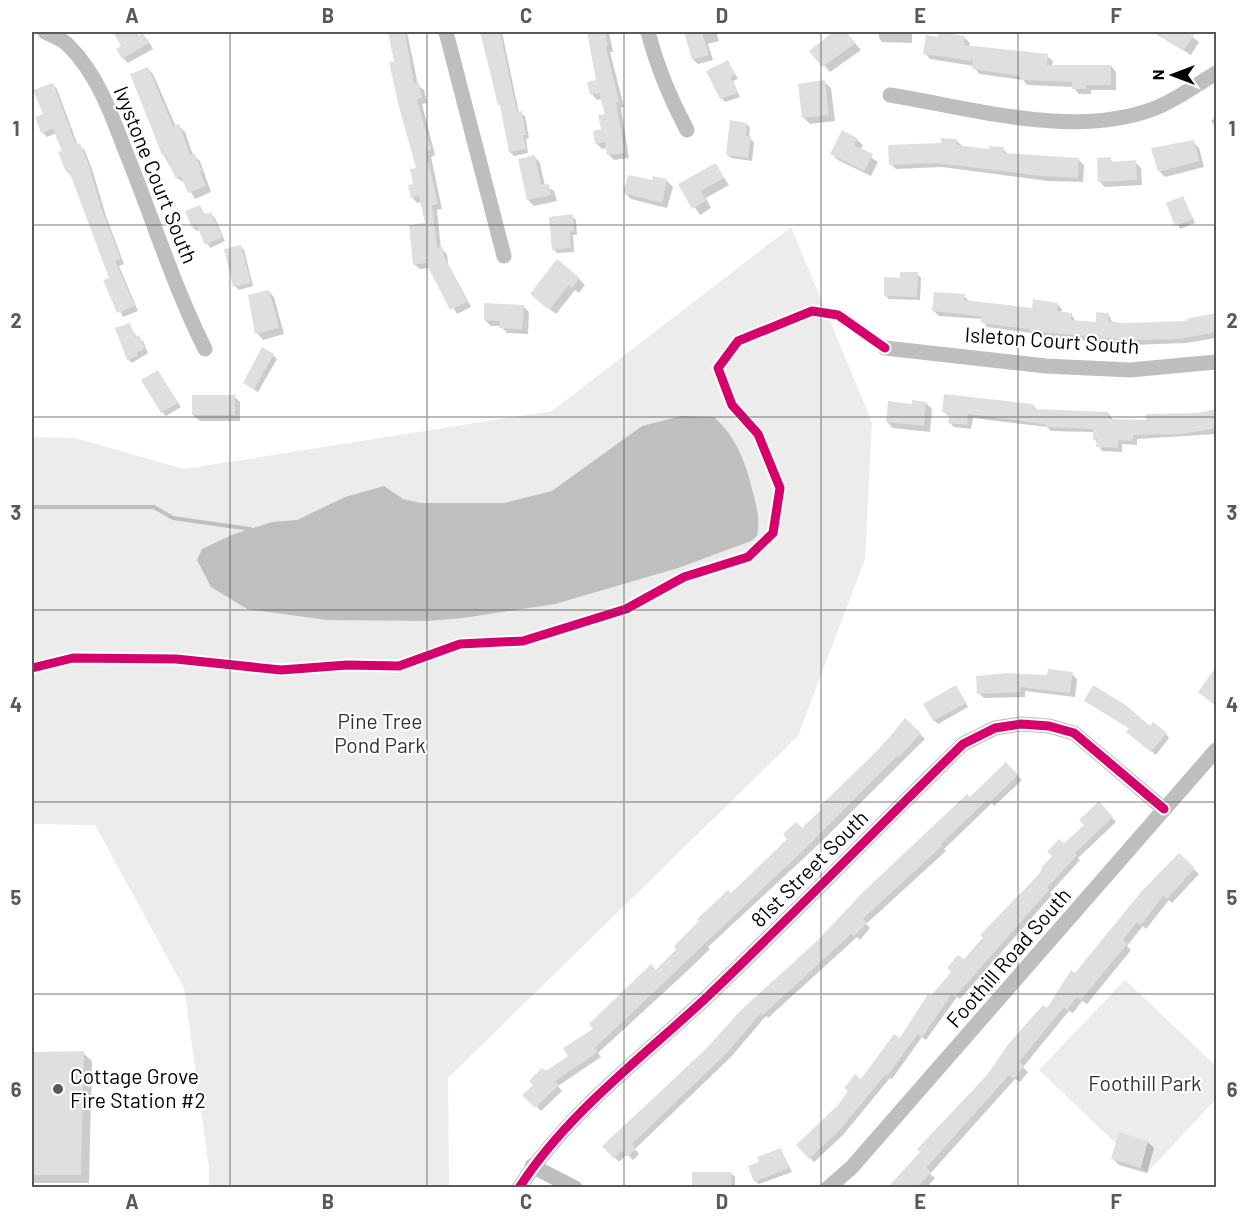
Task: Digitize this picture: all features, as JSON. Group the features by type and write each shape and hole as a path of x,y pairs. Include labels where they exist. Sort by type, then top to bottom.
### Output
{"street":[{"name":"Ivystone Court South","path":"45,32 67,44 84,64 105,99 156,225 186,311 205,349"},
{"path":"446,32 504,256"},
{"path":"648,32 666,87 687,130"},
{"path":"891,95 1075,123 1118,120 1155,109 1216,73"},
{"name":"Isleton Court South","path":"885,348 1046,366 1130,370 1216,362"},
{"name":"81st Street South","path":"519,1188 532,1166 600,1094 707,996 963,744 983,732 1021,724 1048,726 1074,733 1164,809"},
{"name":"Foothill Road South","path":"828,1188 852,1167 1216,750"},
{"path":"532,1166 575,1188"}],"green space":[{"name":"Pine Tree Pond Park","path":"791,227 872,422 865,559 798,736 448,1078 449,1187 209,1187 209,1168 184,988 95,825 32,824 32,437 75,438 184,469 552,411"},
{"name":"Foothill Park","path":"1125,980 1216,1066 1216,1099 1147,1173 1039,1070"}],"shaded area":[{"path":"681,416 714,417 727,431 744,463 758,522 757,536 751,541 678,568 555,604 463,618 427,621 327,620 247,609 211,587 197,560 202,549 234,534 272,522 297,520 345,497 384,486 403,499 421,503 504,503 552,491 642,426"}],"building":[{"path":"113,32 135,32 137,36 143,33 149,43 122,59 116,49 121,46"},
{"path":"388,32 405,32 414,84 419,83 422,98 417,99 431,150 426,152 438,204 432,205 437,248 443,247 444,257 467,302 450,310 426,263 413,265 409,225 425,223 419,196 411,198 408,185 413,184 410,169 416,168 389,62 394,62"},
{"path":"480,32 500,32 517,112 522,111 526,149 509,152 500,105 498,105"},
{"path":"587,32 605,32 608,46 606,47 619,102 616,103 625,153 607,155 605,142 595,144 593,131 601,129 598,115 605,114 599,93 590,95 587,82 596,80"},
{"path":"684,32 702,32 709,55 692,60"},
{"path":"833,32 846,32 856,43 822,67 809,51"},
{"path":"938,32 965,36 964,45 1048,54 1047,65 1111,65 1111,85 1086,85 1086,89 1072,89 1072,82 1020,80 1020,76 972,69 973,61 923,54 926,35 938,37"},
{"path":"1154,32 1196,32 1184,50"},
{"path":"728,60 735,75 730,77 738,93 720,99 706,71"},
{"path":"148,67 173,126 179,124 190,155 194,153 206,186 188,193 181,176 176,179 165,154 162,155 130,74"},
{"path":"825,80 829,115 802,118 798,84"},
{"path":"53,83 76,145 80,143 88,163 102,210 121,259 115,261 135,306 117,313 103,280 109,278 69,171 66,172 58,152 62,151 53,129 41,133 35,117 43,114 33,90"},
{"path":"730,120 747,123 746,136 751,136 748,158 726,155"},
{"path":"842,130 857,138 854,145 873,154 864,171 830,154"},
{"path":"941,138 957,139 957,145 989,149 989,146 1004,147 1003,153 1079,158 1078,178 936,163 889,165 888,145 941,143"},
{"path":"1194,140 1199,161 1158,172 1151,148"},
{"path":"535,155 541,185 549,184 551,195 527,200 518,159"},
{"path":"1111,157 1111,162 1136,160 1137,180 1098,182 1097,158"},
{"path":"716,163 724,178 701,191 706,201 692,209 678,184"},
{"path":"628,175 652,180 653,176 667,179 662,203 623,193"},
{"path":"1183,196 1193,219 1175,226 1166,203"},
{"path":"200,205 204,215 211,212 222,237 205,245 197,226 192,228 185,211"},
{"path":"573,214 574,231 570,232 571,248 552,250 549,217"},
{"path":"241,245 251,283 233,287 224,249"},
{"path":"557,259 580,278 572,288 569,285 549,310 530,294"},
{"path":"900,272 918,272 917,297 884,296 884,277 900,278"},
{"path":"269,290 279,328 255,334 248,295"},
{"path":"934,292 965,294 964,300 1032,308 1033,299 1058,303 1057,311 1072,313 1071,320 1096,322 1096,312 1109,313 1108,321 1122,323 1187,321 1186,319 1216,313 1216,332 1181,339 1126,340 1029,331 1029,329 981,323 981,316 932,311"},
{"path":"484,303 524,305 522,329 499,328 500,321 484,320"},
{"path":"130,323 135,337 139,335 145,349 137,352 138,356 127,360 115,328"},
{"path":"262,347 274,354 254,389 243,383"},
{"path":"158,370 178,403 161,413 141,380"},
{"path":"944,394 1033,404 1033,409 1109,412 1109,419 1146,420 1146,414 1198,413 1216,409 1216,428 1183,434 1133,435 1133,441 1118,440 1118,448 1096,447 1097,439 1093,439 1093,429 1045,427 1045,424 968,414 967,425 948,423 949,413 942,412"},
{"path":"192,395 235,395 235,415 192,415"},
{"path":"912,400 926,402 924,426 886,422 888,401 912,404"},
{"path":"1216,667 1216,697 1212,703 1198,692"},
{"path":"1048,669 1073,672 1070,693 1020,687 1021,692 977,694 976,676 1008,673 1047,675"},
{"path":"956,685 966,703 933,721 923,704"},
{"path":"1093,685 1127,706 1150,726 1153,722 1167,733 1151,752 1126,732 1129,728 1084,701"},
{"path":"905,718 921,733 899,757 898,755 814,840 595,1048 598,1052 555,1081 559,1085 535,1108 522,1095 533,1085 529,1081 542,1068 546,1071 568,1056 563,1048 593,1029 589,1024 651,964 656,970 677,950 674,946 699,921 697,919 728,890 731,893 776,850 787,839 783,834 796,822 802,828 822,809 820,806 885,743"},
{"path":"1006,762 1018,775 989,803 987,800 941,844 942,846 863,919 867,923 854,936 851,934 763,1015 761,1013 727,1053 632,1144 636,1149 627,1157 622,1151 614,1159 602,1146 705,1050 741,1010 818,940 862,893 967,794 970,797"},
{"path":"1099,801 1113,817 1075,853 1077,855 1047,888 1049,890 955,997 952,994 922,1037 918,1034 887,1076 885,1075 839,1131 809,1159 796,1145 838,1105 848,1091 844,1088 855,1074 861,1079 894,1034 900,1038 928,994 931,996 951,972 947,968 958,955 965,960 984,939 980,935 1043,870 1041,868 1052,856 1047,852 1059,839 1064,843 1084,825 1079,820"},
{"path":"1179,853 1195,868 1167,899 1163,896 1141,925 1137,922 1123,940 1127,944 1081,1000 1077,997 1067,1010 1064,1007 1019,1062 1024,1066 1014,1079 1009,1075 926,1168 931,1172 917,1188 887,1188 920,1152 917,1149 987,1075 1010,1042 1043,1005 1047,1008 1071,970 1075,973 1141,892"},
{"name":"Cottage Grove Fire Station #2","path":"84,1051 81,1175 32,1175 32,1052"},
{"path":"1119,1132 1148,1141 1141,1168 1111,1159"},
{"path":"781,1148 789,1168 754,1182 748,1166 759,1162 757,1157"},
{"path":"692,1172 731,1172 732,1188 692,1188"}],"waterway":[{"path":"32,507 154,507 173,518 250,529"}],"cycle path":[{"path":"32,668 73,658 176,659 281,670 347,665 399,666 460,644 523,641 626,609 684,577 748,557 773,533 780,488 758,434 732,405 718,368 738,341 812,311 838,315 885,348"},
{"path":"519,1188 538,1161 583,1110 707,997 963,744 995,728 1021,724 1049,726 1074,733 1164,809"}],"place":[{"name":"Cottage Grove Fire Station #2","path":"58,1089"}]}
